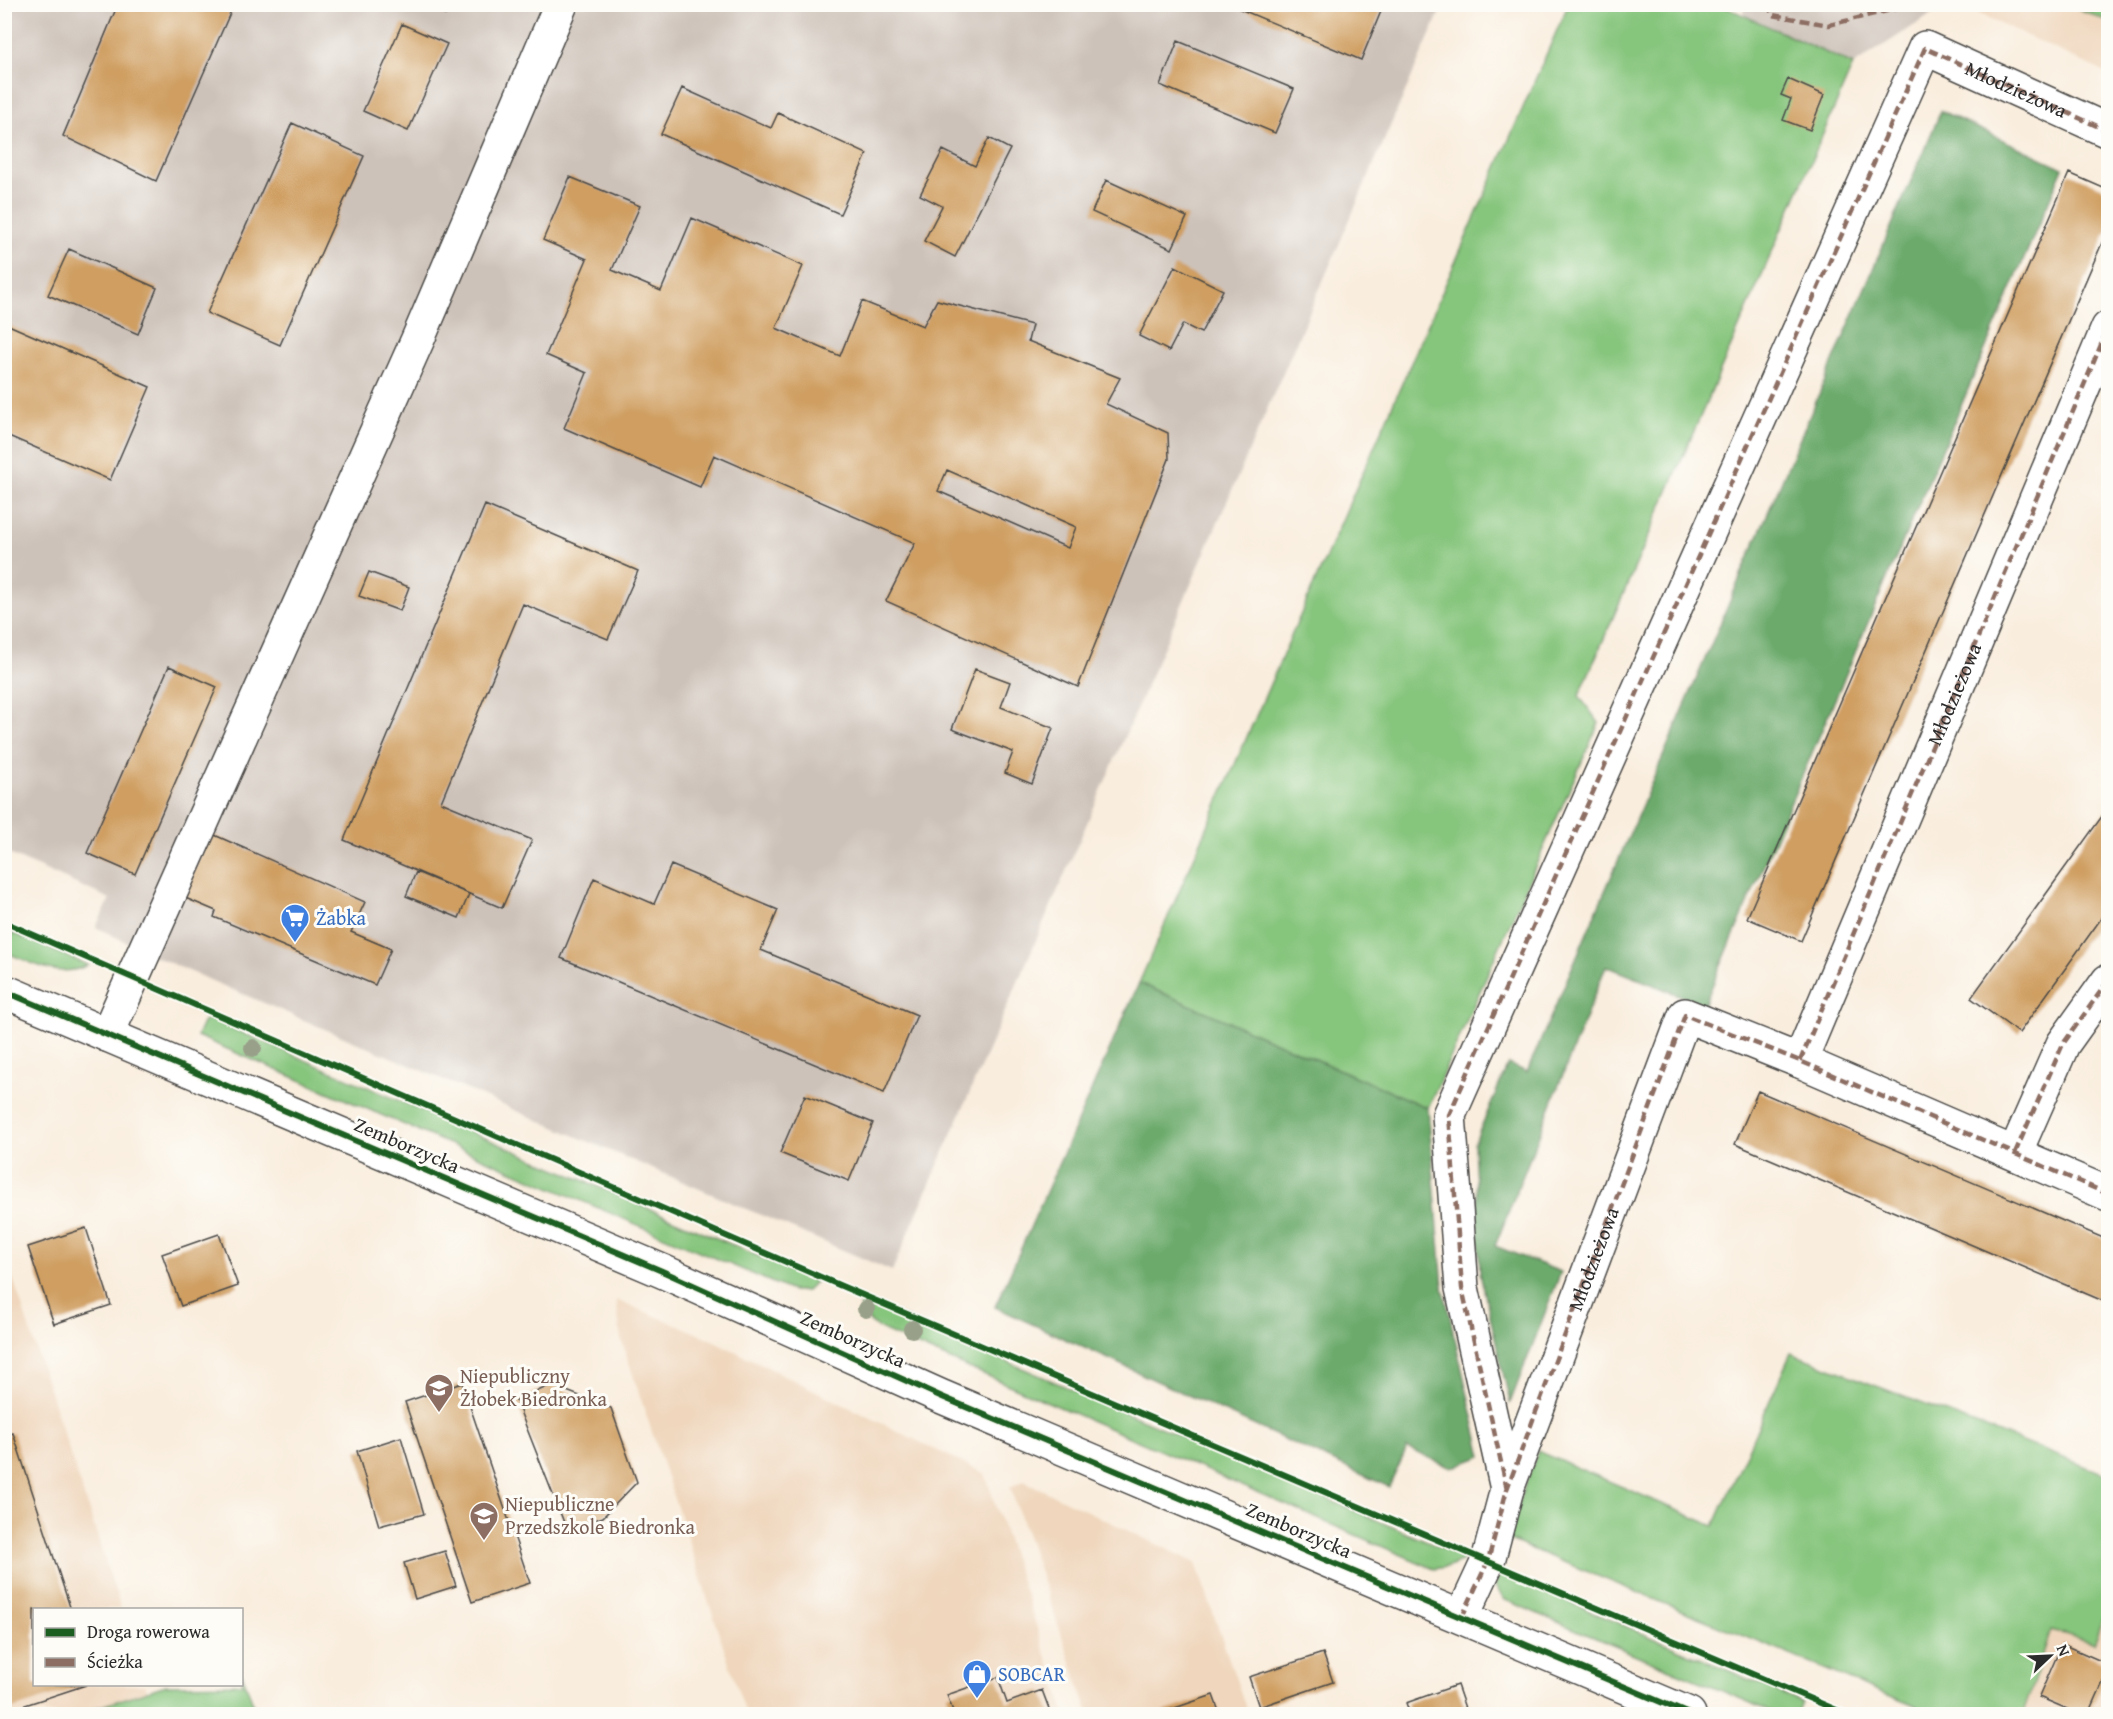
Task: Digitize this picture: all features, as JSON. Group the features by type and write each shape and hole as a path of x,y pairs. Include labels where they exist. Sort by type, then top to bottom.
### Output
{"street":[{"path":"107,1035 418,339 561,4"},
{"name":"Młodzieżowa","path":"1507,1489 1462,1288 1449,1115 1925,48 2109,131"},
{"name":"Młodzieżowa","path":"1800,1061 2109,328"},
{"path":"2015,1153 2063,1044 2109,981"},
{"name":"Zemborzycka","path":"4,991 662,1271 940,1396 1689,1714"},
{"name":"Młodzieżowa","path":"1462,1617 1488,1561 1507,1489 1685,1015 1800,1061 2109,1194"}],"shaded area":[{"path":"1747,4 1946,5 1853,65 1742,14"},
{"path":"5,5 1443,5 892,1271 156,957 96,927 110,899 5,852"},
{"path":"1961,5 2108,5 2108,74"},
{"path":"4,1251 121,1608 33,1608 33,1686 145,1686 148,1692 77,1714 5,1714"},
{"path":"616,1300 706,1337 985,1474 1066,1714 746,1714 621,1339"},
{"path":"1024,1481 1196,1563 1248,1714 1089,1714 1010,1487"},
{"path":"2108,1607 2108,1714 2023,1714 2051,1630 2094,1643"}],"green space":[{"path":"1568,5 1721,5 1853,65 1579,696 1599,723 1428,1108 1139,983"},
{"path":"2070,5 2108,5 2108,22"},
{"path":"1941,111 2063,168 1704,1005 1606,966 1495,1246 1561,1272 1510,1403 1480,1273 1474,1144 1508,1064 1527,1072"},
{"path":"4,930 88,965 66,971 46,968 26,961 5,952"},
{"path":"1139,983 1428,1108 1443,1287 1482,1456 1451,1468 1407,1448 1389,1487 995,1307"},
{"path":"208,1018 816,1281 806,1291 792,1291 197,1036 204,1021"},
{"path":"859,1298 1465,1558 1452,1566 1434,1569 885,1331 872,1324 863,1314"},
{"path":"1791,1353 2108,1475 2108,1607 2094,1643 2051,1630 2023,1714 1934,1714 1505,1538 1538,1451 1714,1526"},
{"path":"1495,1570 1802,1702 1797,1714 1777,1714 1505,1600 1495,1586"},
{"path":"243,1677 257,1714 77,1714 163,1686 243,1686"}],"building":[{"path":"118,4 234,4 156,181 63,136"},
{"path":"418,4 450,4 445,15"},
{"path":"918,4 936,4 934,11"},
{"path":"1228,4 1384,4 1361,60"},
{"path":"402,24 447,44 408,131 363,111"},
{"path":"1178,41 1294,89 1275,133 1160,85"},
{"path":"1788,79 1824,95 1810,130 1783,120 1791,99 1781,95"},
{"path":"682,88 771,128 778,113 867,154 840,214 661,134"},
{"path":"292,123 364,156 280,345 207,313"},
{"path":"989,138 1010,149 955,257 924,241 942,206 920,195 943,150 975,166"},
{"path":"2069,173 2108,190 2108,229 1801,941 1747,918"},
{"path":"570,177 640,206 612,270 661,291 692,218 803,266 776,328 840,356 862,301 923,326 937,300 1032,325 1028,341 1120,378 1106,404 1168,433 1169,459 1078,687 886,601 915,543 714,455 700,487 564,428 587,373 546,355 587,259 543,240","holes":["947,470 1076,527 1068,548 938,491"]},
{"path":"1106,180 1187,217 1172,249 1092,212"},
{"path":"69,249 157,288 138,334 48,295"},
{"path":"1175,266 1223,290 1201,333 1183,324 1169,351 1139,336"},
{"path":"4,323 150,387 110,480 4,434"},
{"path":"485,505 638,571 608,639 523,604 441,802 532,840 502,908 344,840"},
{"path":"369,572 409,587 400,611 359,596"},
{"path":"169,666 217,687 135,874 87,853"},
{"path":"975,669 1010,682 1001,707 1053,728 1032,784 1005,773 1013,752 952,729"},
{"path":"2108,808 2108,909 2019,1033 1971,998"},
{"path":"210,833 365,902 351,932 391,949 375,985 214,917 216,911 183,897"},
{"path":"671,865 778,910 761,950 917,1015 884,1093 561,958 594,878 654,904"},
{"path":"416,872 469,894 459,918 406,896"},
{"path":"1758,1091 2108,1240 2108,1303 1735,1144"},
{"path":"805,1095 873,1123 849,1181 780,1153"},
{"path":"86,1228 111,1305 54,1324 28,1247"},
{"path":"219,1234 238,1286 181,1306 162,1254"},
{"path":"462,1383 530,1583 472,1602 405,1402"},
{"path":"551,1385 611,1408 637,1482 603,1517 567,1530 516,1401"},
{"path":"13,1433 70,1608 33,1608 33,1686 83,1686 4,1712 4,1436"},
{"path":"401,1437 424,1514 379,1526 357,1451"},
{"path":"445,1551 456,1586 415,1599 404,1563"},
{"path":"2062,1644 2108,1664 2108,1671 2089,1714 2079,1714 2039,1697"},
{"path":"1323,1653 1333,1682 1259,1707 1249,1677"},
{"name":"SOBCAR","path":"998,1677 1007,1703 1042,1690 1051,1714 954,1714 947,1695"},
{"path":"1457,1685 1467,1714 1410,1714 1406,1703"},
{"path":"1213,1695 1220,1714 1157,1714"}],"marked path":[{"path":"1767,4 1773,15 1829,25 1895,9"},
{"path":"1507,1489 1462,1288 1449,1115 1925,48 2108,131"},
{"path":"1800,1061 2108,328"},
{"path":"2015,1153 2063,1044 2108,981"},
{"path":"1462,1617 1488,1561 1507,1489 1685,1015 1800,1061 2108,1194"}],"cycle path":[{"path":"4,922 839,1285 1846,1714"},
{"path":"4,991 662,1271 940,1396 1689,1714"}],"place":[{"name":"Żabka","path":"295,944"},
{"name":"Niepubliczny Żłobek Biedronka","path":"439,1414"},
{"name":"Niepubliczne Przedszkole Biedronka","path":"484,1542"},
{"name":"SOBCAR","path":"977,1700"}]}
